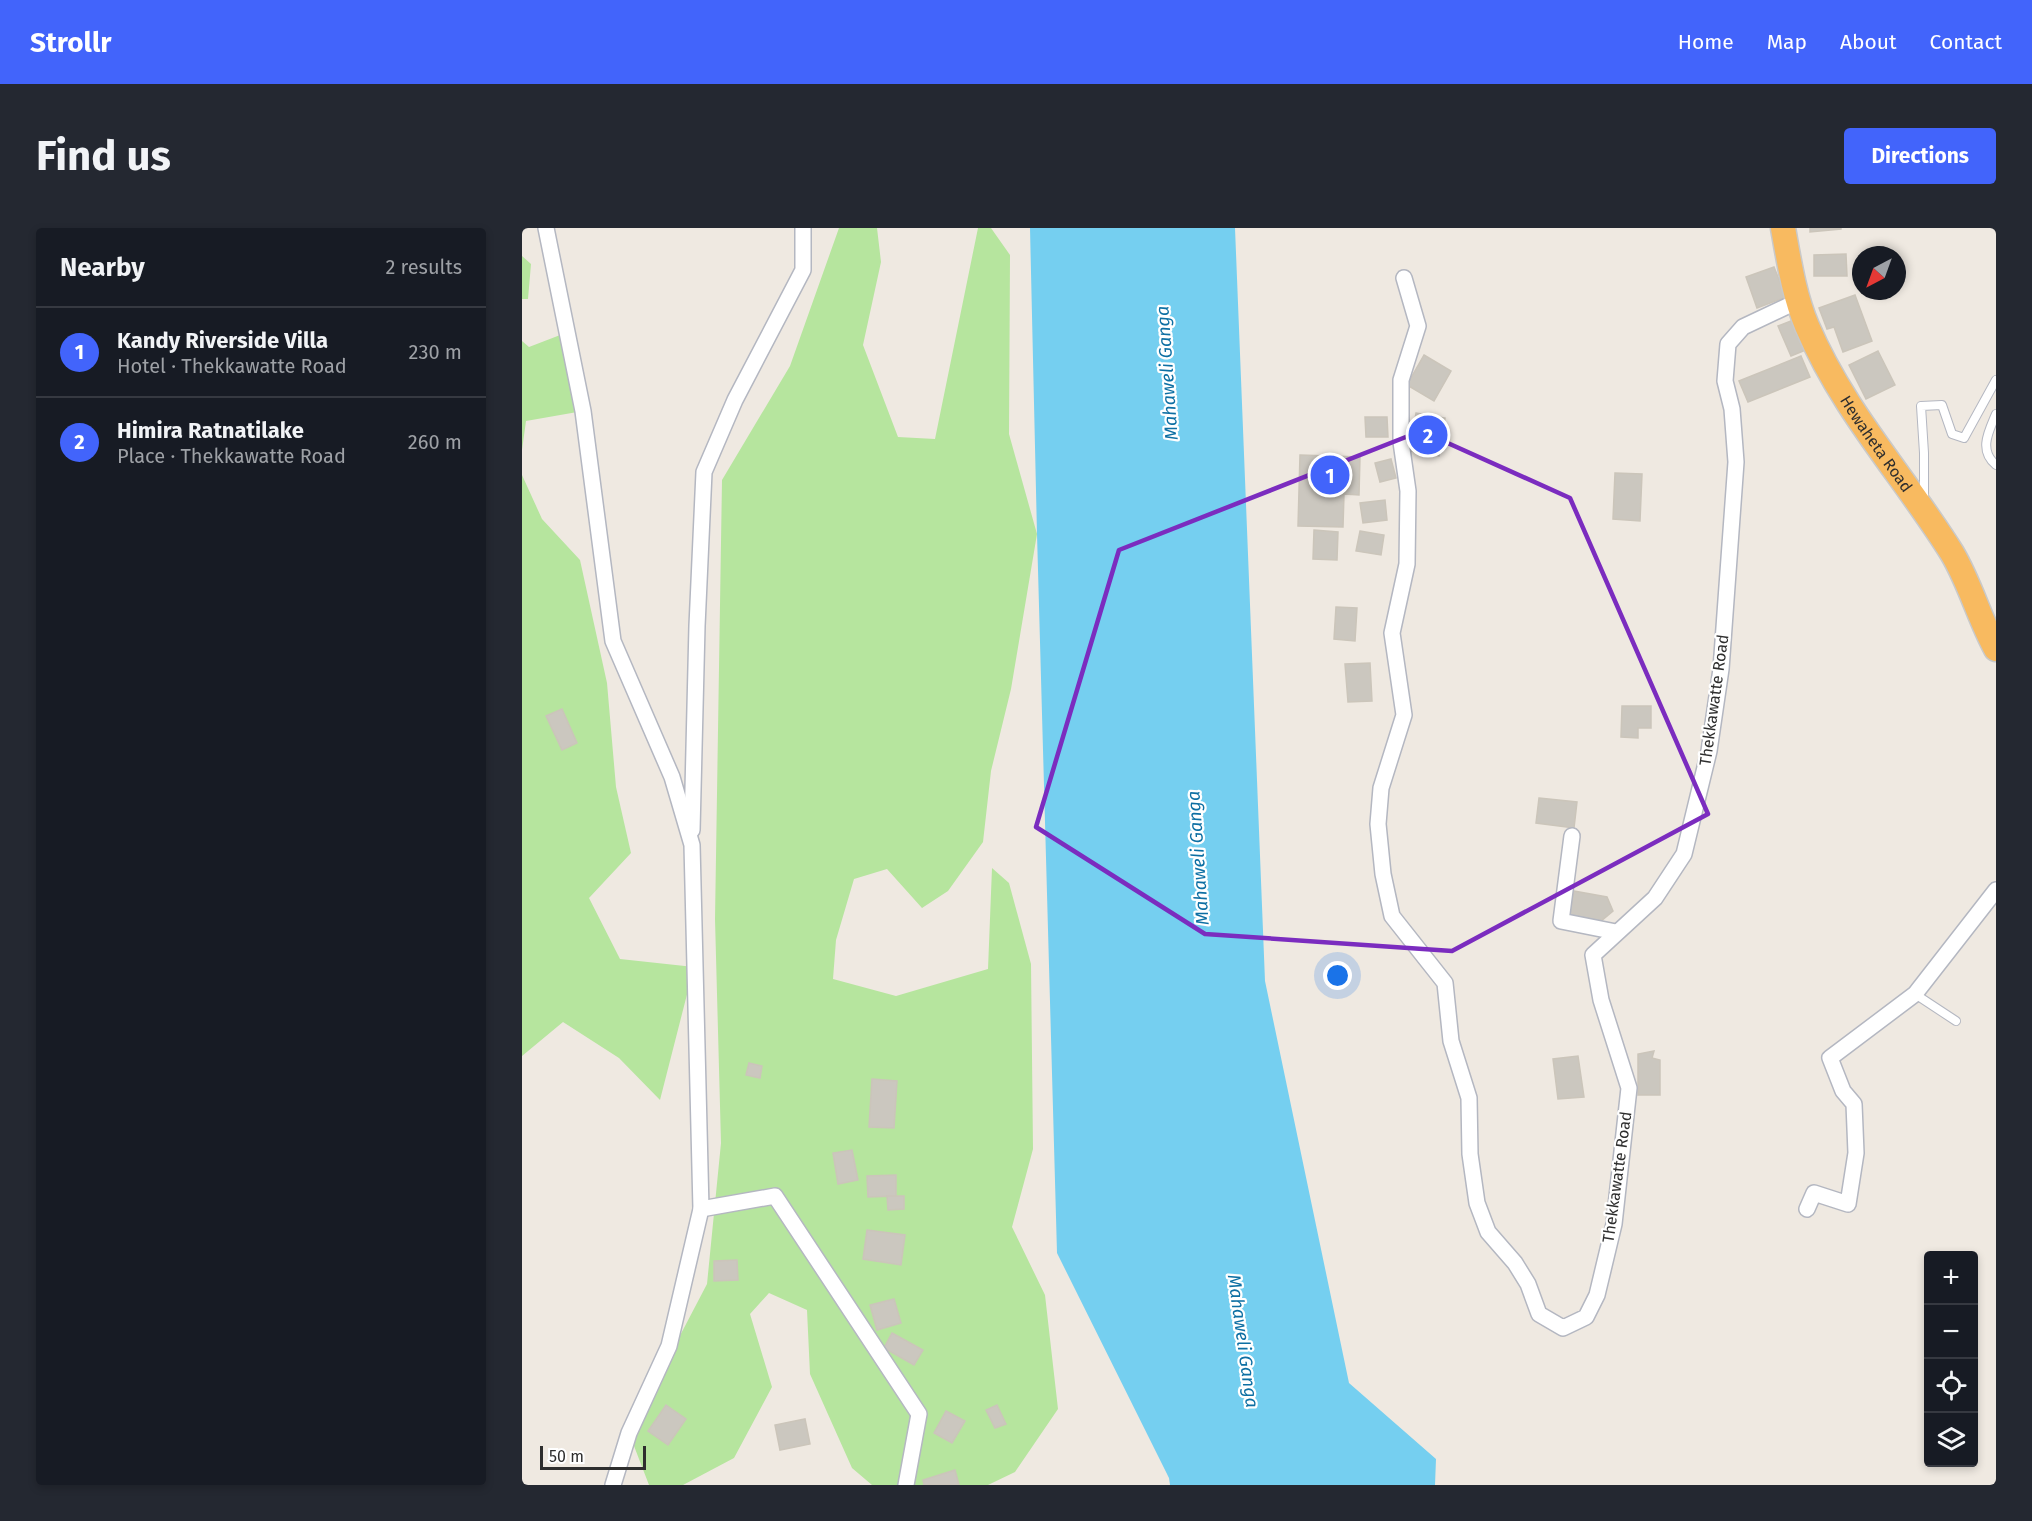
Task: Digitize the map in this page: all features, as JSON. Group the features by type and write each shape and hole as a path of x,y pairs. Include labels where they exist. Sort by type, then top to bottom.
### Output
{"highway":[{"name":"Hewaheta Road","path":"1783,228 1798,301 1818,350 1848,404 1880,453 1923,509 1954,557 1996,649"}],"street":[{"path":"546,228 583,411 613,641 672,777 692,845"},
{"path":"613,1485 629,1433 669,1346 702,1209 692,845 697,626 704,472 735,400 803,270 803,228"},
{"name":"Thekkawatte Road","path":"1404,278 1418,326 1401,380 1401,442 1408,491 1407,564 1392,633 1404,715 1381,788 1378,824 1383,874 1392,916 1445,983 1451,1041 1469,1098 1470,1155 1477,1203 1488,1232 1515,1263 1528,1284 1539,1314 1563,1328 1586,1317 1597,1294 1614,1224 1629,1088 1600,1000 1593,955 1655,898 1684,854 1709,751 1721,669 1736,462 1732,409 1725,381 1728,344 1743,327 1798,301"},
{"path":"1572,836 1561,921 1616,932"},
{"path":"1807,1209 1814,1193 1848,1204 1856,1153 1854,1104 1843,1090 1830,1058 1915,994 1996,890"},
{"path":"702,1209 775,1196 919,1414 906,1485"}],"lane":[{"path":"1923,509 1921,406 1942,405 1952,434 1964,438 1996,380"},
{"path":"1996,414 1985,442 1989,459 1996,465"},
{"path":"1915,994 1956,1021"}],"highlighted area":[{"path":"1421,431 1570,498 1708,814 1452,951 1205,934 1036,827 1119,550"}],"green space":[{"path":"839,228 877,228 881,262 863,345 898,437 935,439 978,228 991,228 1010,255 1009,434 1037,534 1011,689 991,771 983,842 948,891 922,908 887,869 854,879 836,940 833,979 896,996 988,969 992,868 1009,883 1031,964 1033,1149 1012,1227 1045,1295 1058,1409 1015,1472 988,1485 872,1485 852,1468 810,1374 807,1310 769,1293 750,1314 772,1387 734,1458 683,1485 649,1485 629,1433 707,1284 721,1143 715,919 722,480 790,366"},
{"path":"522,256 531,264 528,299 522,299"},
{"path":"568,332 583,411 526,421 522,450 522,341 529,347"},
{"path":"522,475 542,519 580,560 607,683 616,787 631,853 589,898 620,959 694,967 660,1100 619,1058 563,1022 522,1056"}],"water":[{"name":"Mahaweli Ganga","path":"1030,228 1235,228 1265,981 1349,1383 1436,1459 1435,1485 1170,1485 1169,1478 1057,1253"}],"building":[{"path":"1810,228 1841,228 1841,229 1810,232"},
{"path":"1846,254 1847,276 1814,276 1814,255"},
{"path":"1774,267 1786,297 1757,308 1746,277"},
{"path":"1852,296 1852,300 1857,300 1872,341 1843,352 1834,327 1827,329 1819,308"},
{"path":"1796,319 1808,349 1791,356 1778,326"},
{"path":"1878,351 1895,385 1866,399 1849,365"},
{"path":"1424,355 1451,371 1434,401 1407,385"},
{"path":"1801,356 1810,377 1748,402 1739,381"},
{"path":"1416,413 1445,418 1439,456 1410,451"},
{"path":"1365,417 1387,417 1388,437 1366,437"},
{"path":"1300,455 1360,457 1359,495 1344,494 1343,527 1298,526"},
{"path":"1391,459 1396,478 1380,482 1375,463"},
{"path":"1615,473 1642,474 1640,521 1613,519"},
{"path":"1385,500 1387,520 1363,523 1360,503"},
{"path":"1314,530 1338,532 1337,560 1313,559"},
{"path":"1360,531 1384,535 1381,555 1356,551"},
{"path":"1336,607 1357,608 1355,641 1334,639"},
{"path":"1370,663 1372,701 1348,702 1345,664"},
{"path":"1622,706 1651,706 1651,728 1638,728 1638,738 1621,737"},
{"path":"562,709 577,743 562,750 546,716"},
{"path":"1539,798 1577,802 1574,828 1536,823"},
{"path":"1574,891 1607,897 1613,911 1600,922 1569,915"},
{"path":"1654,1051 1652,1058 1660,1060 1660,1095 1638,1095 1638,1054"},
{"path":"1578,1056 1584,1097 1558,1099 1553,1059"},
{"path":"749,1063 762,1066 760,1078 746,1075"},
{"path":"872,1079 897,1081 894,1128 869,1127"},
{"path":"852,1150 858,1180 838,1184 833,1153"},
{"path":"896,1175 896,1196 868,1197 867,1176"},
{"path":"887,1196 904,1196 904,1209 888,1210"},
{"path":"867,1230 905,1235 901,1265 863,1259"},
{"path":"737,1260 738,1280 714,1281 714,1261"},
{"path":"894,1299 901,1323 877,1330 870,1305"},
{"path":"892,1333 923,1350 914,1365 884,1348"},
{"path":"666,1405 686,1419 668,1445 648,1431"},
{"path":"997,1405 1006,1424 995,1428 986,1410"},
{"path":"946,1411 965,1421 952,1443 934,1433"},
{"path":"805,1419 810,1444 780,1450 775,1425"},
{"path":"955,1470 959,1485 924,1485 923,1480"}],"place":[{"name":"Himira Ratnatilake","path":"1428,435"},
{"name":"Kandy Riverside Villa","path":"1330,475"}]}
